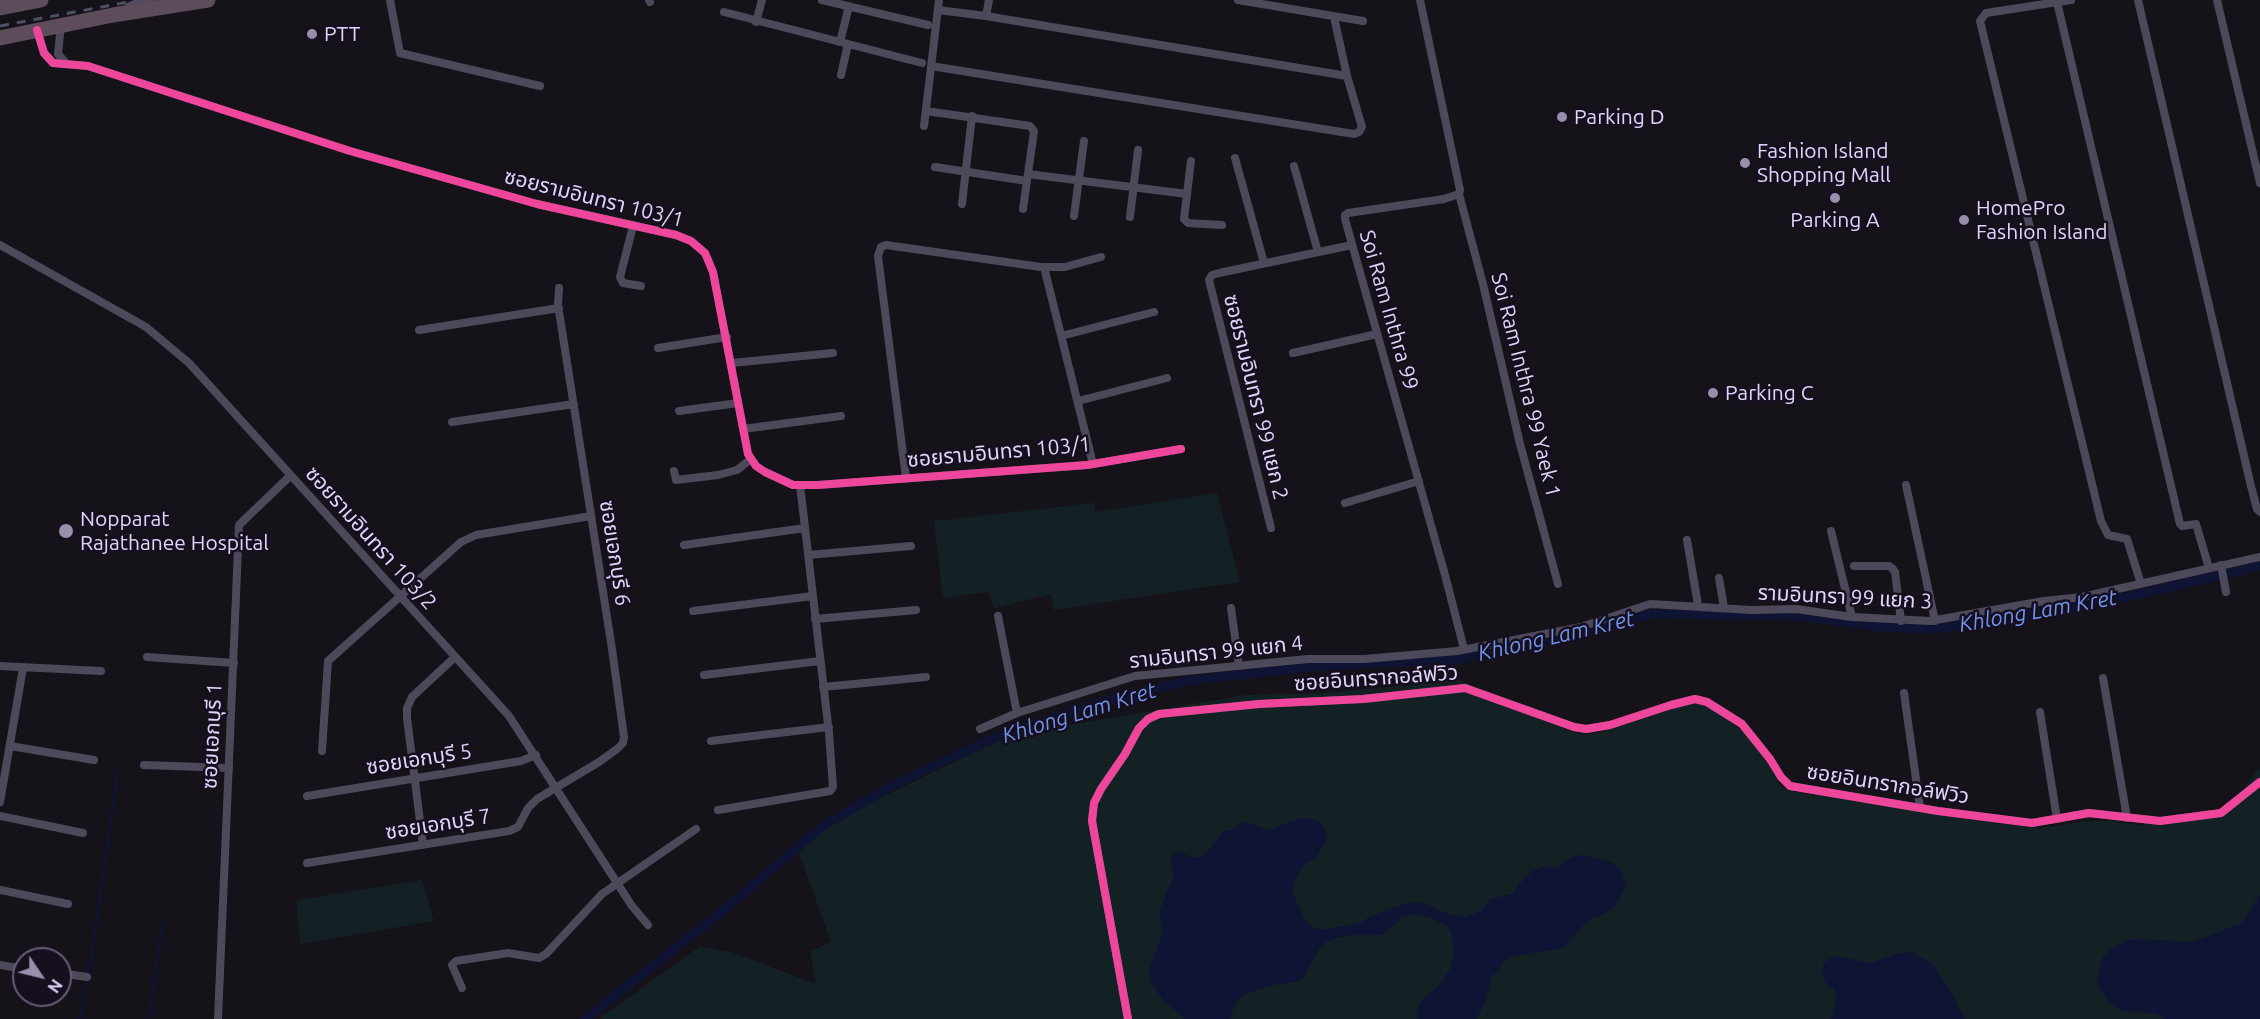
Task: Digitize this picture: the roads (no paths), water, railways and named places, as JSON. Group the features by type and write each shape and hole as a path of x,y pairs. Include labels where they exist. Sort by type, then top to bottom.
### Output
{"highway":[{"path":"0,8 41,0"},
{"path":"3,37 113,15 208,0"}],"main road":[{"path":"113,15 151,0"}],"street":[{"path":"390,0 400,53 540,86"},
{"path":"756,22 762,0"},
{"path":"822,0 928,25"},
{"path":"924,126 939,0"},
{"path":"986,16 989,0"},
{"path":"1238,0 1363,21"},
{"path":"1420,0 1459,194"},
{"path":"2071,0 1986,13 1980,21 2101,520 2108,536 2127,539 2141,585"},
{"path":"2138,0 2251,486 2257,509 2260,512"},
{"path":"2217,0 2260,183"},
{"path":"2057,2 2180,524 2182,526 2196,524 2209,568"},
{"path":"841,75 849,6"},
{"path":"938,10 1347,76"},
{"path":"724,12 922,63"},
{"path":"931,66 1354,134 1362,127 1347,76 1334,17"},
{"path":"61,25 58,54 67,64"},
{"name":"ซอยรามอินทรา 103/1","path":"37,30 44,53 53,63 88,66 293,133 441,177 537,204 676,235 691,241 705,253 713,272 743,429 751,459 765,472 793,485 1094,464 1181,449"},
{"path":"926,111 1030,126 1034,131 1023,209"},
{"path":"962,204 972,116"},
{"path":"1074,216 1084,141"},
{"path":"1130,217 1138,150"},
{"path":"1235,158 1264,263"},
{"path":"1191,161 1185,222 1222,225"},
{"path":"1294,166 1318,252"},
{"path":"935,167 1080,180 1187,194"},
{"name":"Soi Ram Inthra 99","path":"1459,194 1444,199 1348,213 1345,219 1464,649"},
{"name":"Soi Ram Inthra 99 Yaek 1","path":"1459,194 1488,304 1520,444 1558,584"},
{"path":"633,226 620,277 623,283 641,286"},
{"name":"ซอยรามอินทรา 103/2","path":"0,245 158,336 189,363 509,716 632,906 648,925"},
{"path":"906,478 879,250 886,245 1044,267 1065,267 1101,257"},
{"name":"ซอยรามอินทรา 99 แยก 2","path":"1271,528 1209,280 1212,275 1219,273 1352,245"},
{"path":"1044,267 1094,464"},
{"name":"ซอยเอกบุรี 6","path":"556,788 618,749 624,737 559,308 559,288"},
{"path":"419,330 559,308"},
{"path":"1061,336 1154,312"},
{"path":"1293,353 1377,334"},
{"path":"658,348 727,337"},
{"path":"732,363 833,353"},
{"path":"1078,401 1167,378"},
{"path":"679,411 738,403"},
{"path":"452,422 574,405"},
{"path":"743,429 841,416"},
{"path":"674,471 676,480 718,475 737,470 751,459"},
{"name":"ซอยเอกบุรี 1","path":"218,1019 240,525 290,476"},
{"path":"1345,503 1419,481"},
{"path":"718,810 830,791 834,782 800,485"},
{"path":"1906,485 1935,621"},
{"path":"322,751 328,661 468,537 591,516"},
{"path":"684,546 805,528"},
{"path":"1831,531 1852,617"},
{"path":"1687,540 1698,605"},
{"path":"808,555 911,546"},
{"name":"รามอินทรา 99 แยก 3","path":"1464,649 1581,627 1650,604 1796,609 1852,617 1935,621 2043,601 2082,597 2209,568 2221,568 2260,557"},
{"path":"1854,566 1889,566 1892,568 1895,572 1901,621"},
{"path":"2221,568 2225,587"},
{"path":"1719,578 1724,608"},
{"path":"693,611 813,596"},
{"path":"1231,608 1239,666"},
{"path":"815,619 916,610"},
{"path":"998,616 1017,713"},
{"name":"รามอินทรา 99 แยก 4","path":"980,729 1017,713 1135,676 1308,659 1398,656 1464,649"},
{"path":"147,657 234,663"},
{"path":"423,845 406,718 409,701 455,657"},
{"path":"704,675 820,661"},
{"path":"0,666 101,671"},
{"path":"0,802 23,668"},
{"path":"823,687 926,677"},
{"path":"2103,678 2127,818"},
{"name":"ซอยอินทรากอล์ฟวิว","path":"1128,1019 1092,821 1094,802 1139,728 1148,719 1159,714 1259,704 1362,699 1465,688 1574,727 1586,729 1610,725 1695,699 1707,702 1742,724 1770,759 1781,777 1791,786 1920,808 2032,823 2089,813 2160,821 2221,813 2260,782"},
{"path":"1904,693 1920,808"},
{"path":"2040,712 2056,819"},
{"path":"711,741 829,727"},
{"path":"9,746 94,760"},
{"name":"ซอยเอกบุรี 5","path":"307,795 521,761 536,755"},
{"path":"144,765 229,768"},
{"name":"ซอยเอกบุรี 7","path":"307,863 514,829 522,821 531,804 556,788"},
{"path":"0,816 82,833"},
{"path":"462,988 452,965 456,961 508,953 539,958 546,954 602,894 696,829"},
{"path":"0,890 68,904"},
{"path":"72,974 87,976"}],"waterway":[{"name":"Khlong Lam Kret","path":"585,1019 714,918 823,826 897,783 999,736 1103,701 1186,681 1319,666 1453,660 1652,614 1797,616 1883,627 1934,629 2122,598 2260,566"},
{"path":"80,1019 91,959 118,770"},
{"path":"149,1019 163,920"}],"railway":[{"path":"0,26 139,0"}],"place":[{"name":"PTT","path":"312,34"},
{"name":"Parking D","path":"1562,117"},
{"name":"Fashion Island Shopping Mall","path":"1745,163"},
{"name":"Parking A","path":"1835,198"},
{"name":"HomePro Fashion Island","path":"1964,220"},
{"name":"Parking C","path":"1713,393"},
{"name":"Nopparat Rajathanee Hospital","path":"66,531"}]}
